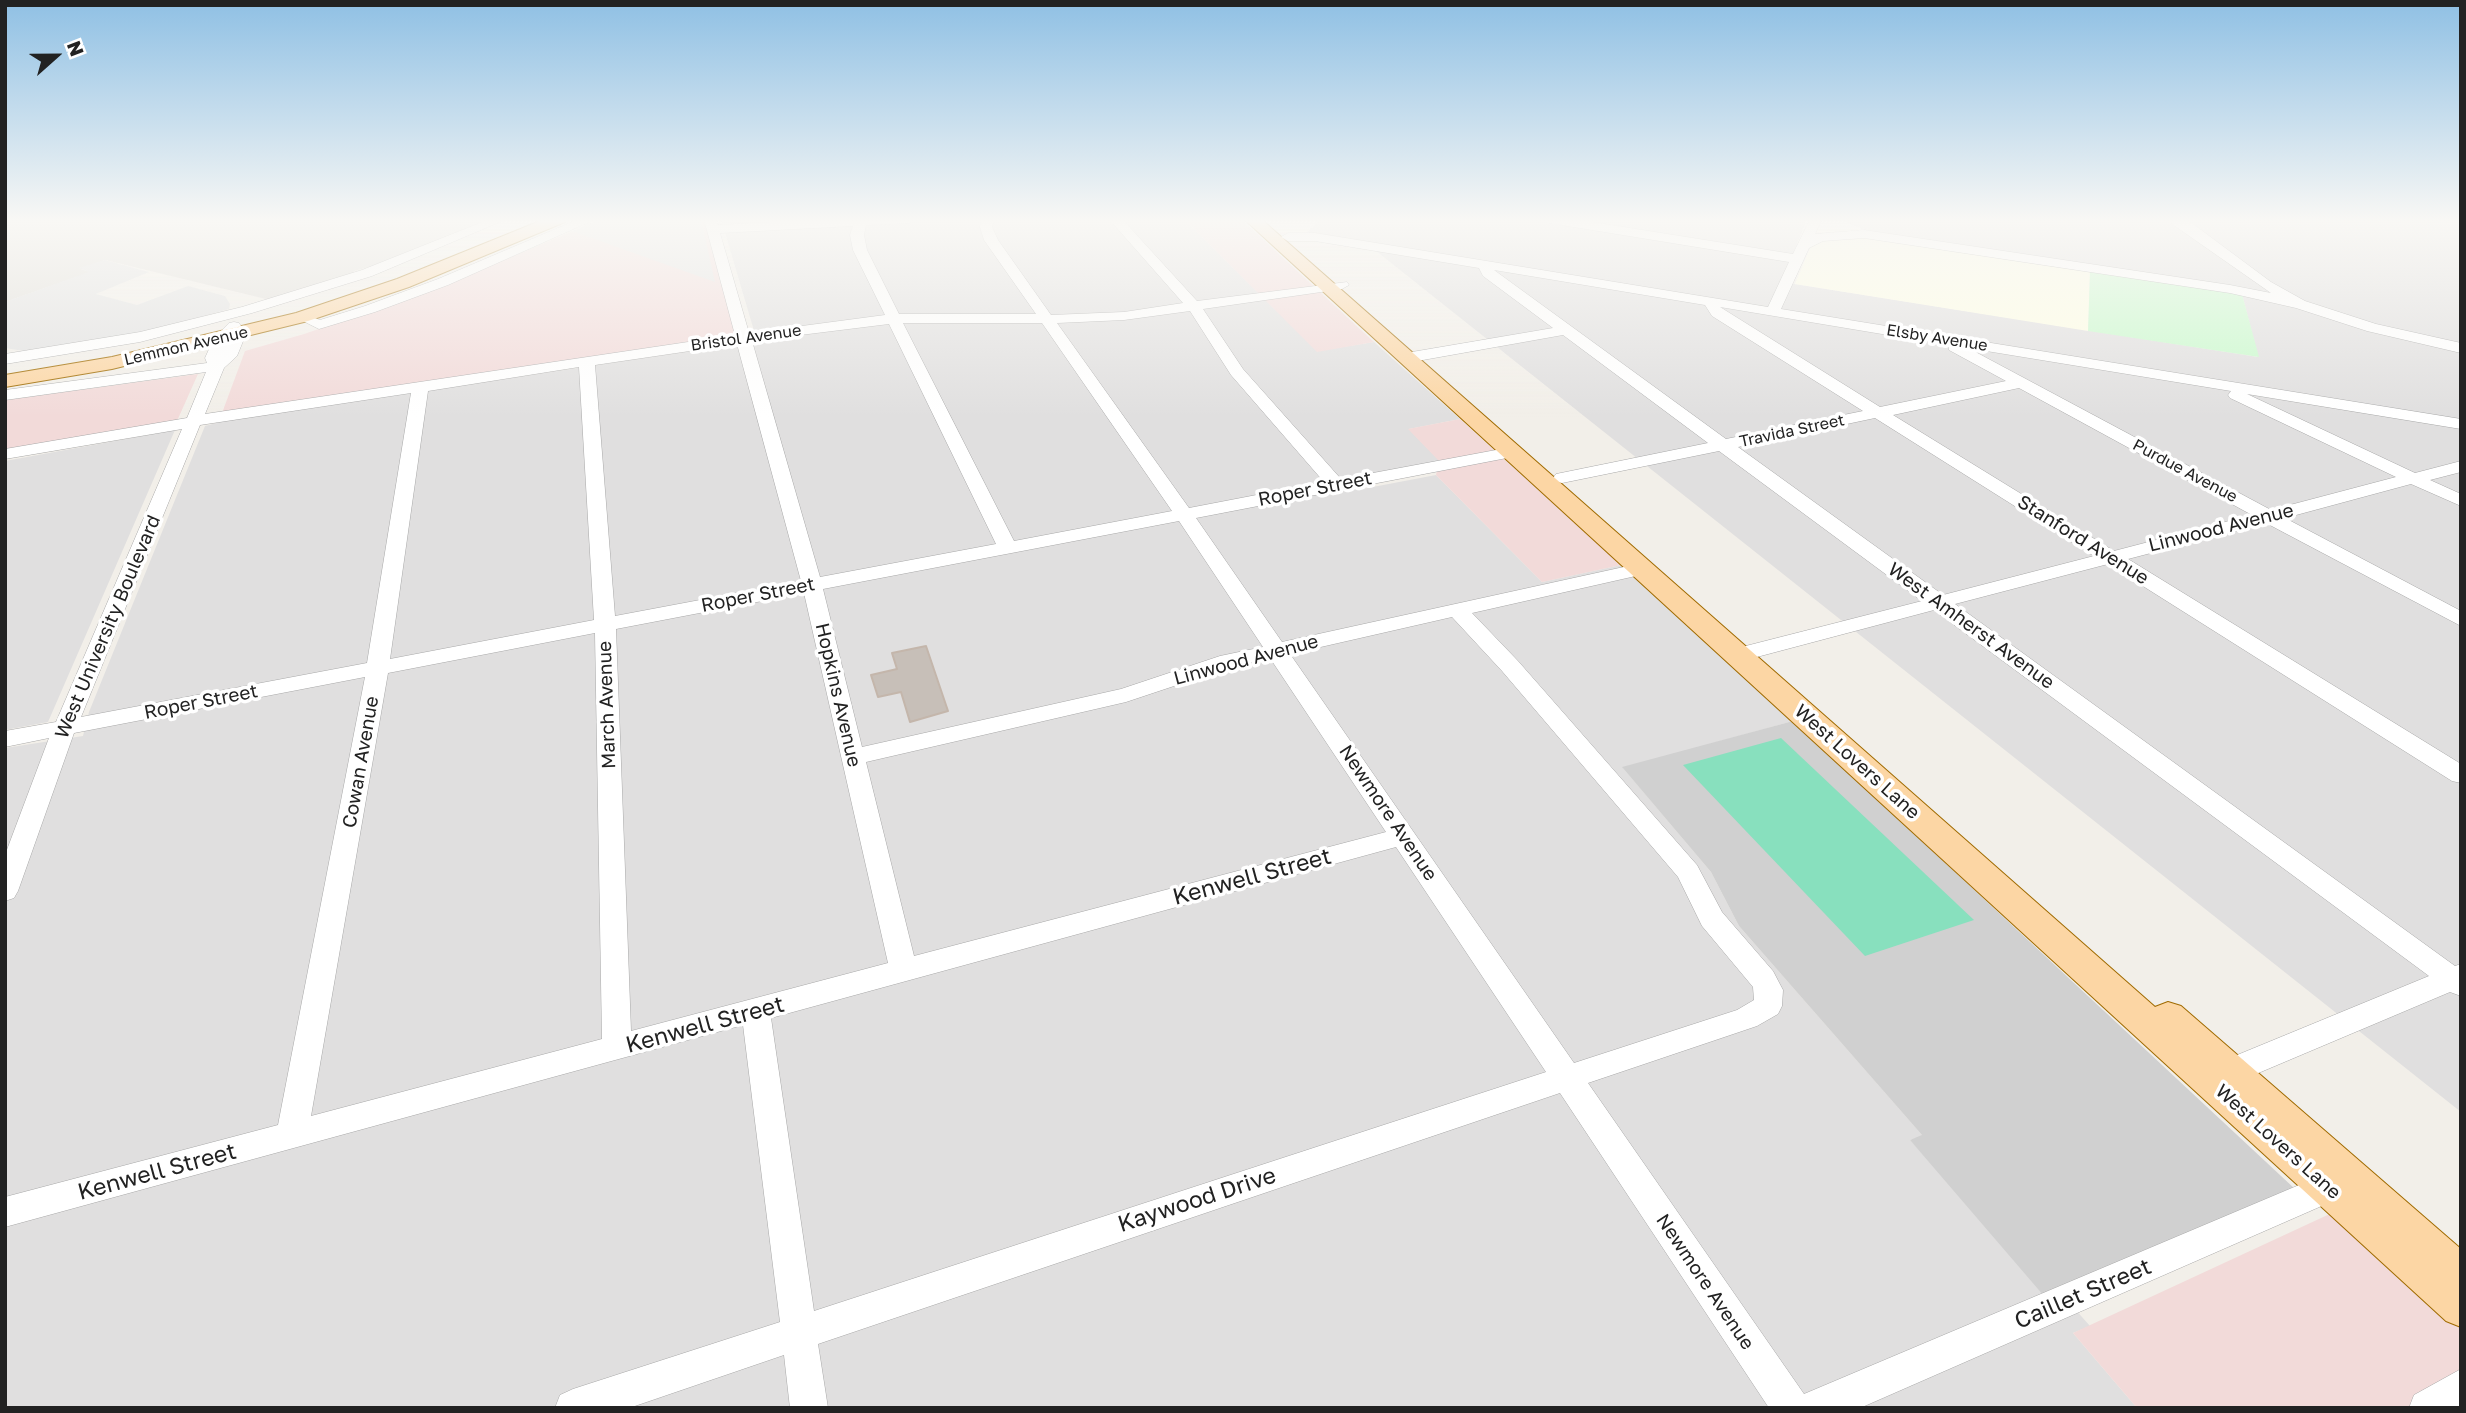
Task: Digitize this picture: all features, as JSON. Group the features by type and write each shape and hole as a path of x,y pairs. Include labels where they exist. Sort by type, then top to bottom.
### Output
{"main road":[{"name":"Lemmon Avenue","path":"5,370 231,333 368,285"},
{"name":"Lemmon Avenue","path":"5,381 113,363 302,317 399,285"},
{"name":"West Lovers Lane","path":"1335,286 2339,1183 2461,1306"},
{"name":"West Lovers Lane","path":"2339,1183 2461,1277"}],"street":[{"name":"Lemmon Avenue","path":"5,359 140,337 260,307 329,285"},
{"path":"302,317 319,325 435,285"},
{"name":"Hopkins Avenue","path":"728,285 812,585 904,971"},
{"path":"877,285 1008,548"},
{"name":"Newmore Avenue","path":"1024,285 1404,836 1791,1408"},
{"path":"1174,285 1195,308 1231,365 1336,485"},
{"name":"West Amherst Avenue","path":"1505,285 2458,980"},
{"name":"Elsby Avenue","path":"1608,285 2461,424"},
{"path":"1773,311 1785,285"},
{"path":"2203,285 2300,304 2372,328 2461,348"},
{"path":"2230,289 2266,285 2300,304"},
{"name":"Bristol Avenue","path":"5,454 194,421 894,318 1049,319 1138,315 1335,286"},
{"name":"Stanford Avenue","path":"1713,302 1711,307 1717,313 2461,775"},
{"path":"1414,356 1567,330"},
{"name":"West University Boulevard","path":"5,891 65,727 217,366 229,356 231,333"},
{"name":"Purdue Avenue","path":"1947,340 2021,383 2461,620"},
{"name":"March Avenue","path":"586,362 605,624 617,1049"},
{"path":"5,395 217,366"},
{"name":"Travida Street","path":"1554,480 2021,383"},
{"path":"2215,384 2461,501"},
{"name":"Cowan Avenue","path":"292,1136 378,668 420,387"},
{"name":"Roper Street","path":"5,739 1520,451"},
{"name":"Linwood Avenue","path":"1746,652 2461,466"},
{"name":"Linwood Avenue","path":"853,757 1126,695 1207,667 1276,649 1650,567"},
{"name":"Kaywood Drive","path":"573,1408 1566,1078 1762,1010 1770,1000 1769,990 1712,919 1688,872 1510,666 1457,610"},
{"name":"Kenwell Street","path":"5,1212 1404,836"},
{"path":"2220,1076 2458,980"},
{"path":"756,1011 809,1408"},
{"name":"Caillet Street","path":"1816,1408 2339,1183"},
{"path":"2427,1408 2461,1387"}],"shaded area":[{"path":"5,285 54,285 5,302"},
{"path":"53,285 118,285 96,294 137,305 188,286 225,296 230,304 229,309 155,330 24,351 5,348 5,302"},
{"path":"208,285 320,285 270,300"},
{"path":"445,285 723,285 736,333 732,336 222,413 245,351"},
{"path":"740,285 1250,285 1317,351 1374,342 1460,419 1409,429 1440,461 1347,479 1357,490 1436,475 1542,582 1621,565 1793,721 1623,768 1711,872 1739,926 1923,1136 1910,1140 2090,1326 2073,1333 2137,1408 5,1408 5,748 83,736 89,712 205,426 757,341"},
{"path":"1250,285 1312,285 1374,342 1317,352"},
{"path":"1419,285 1801,285 2258,357 2242,294 2187,285 2461,285 2461,1112"},
{"path":"1801,285 2090,285 2088,331"},
{"path":"198,374 177,421 5,452 5,400"},
{"path":"1460,419 1621,565 1542,582 1436,475 1439,461 1408,429"},
{"path":"175,430 48,722 5,730 5,461"},
{"path":"1793,721 2295,1189 2044,1296 1910,1140 1922,1135 1739,926 1711,872 1622,767"},
{"path":"2334,1212 2461,1328 2461,1408 2137,1408 2073,1333"}],"green space":[{"path":"2090,285 2182,285 2242,294 2259,357 2088,331"},
{"path":"1781,738 1974,920 1865,956 1683,765"}],"building":[{"path":"926,646 948,711 910,722 901,692 878,697 871,675 897,669 892,653"}]}
